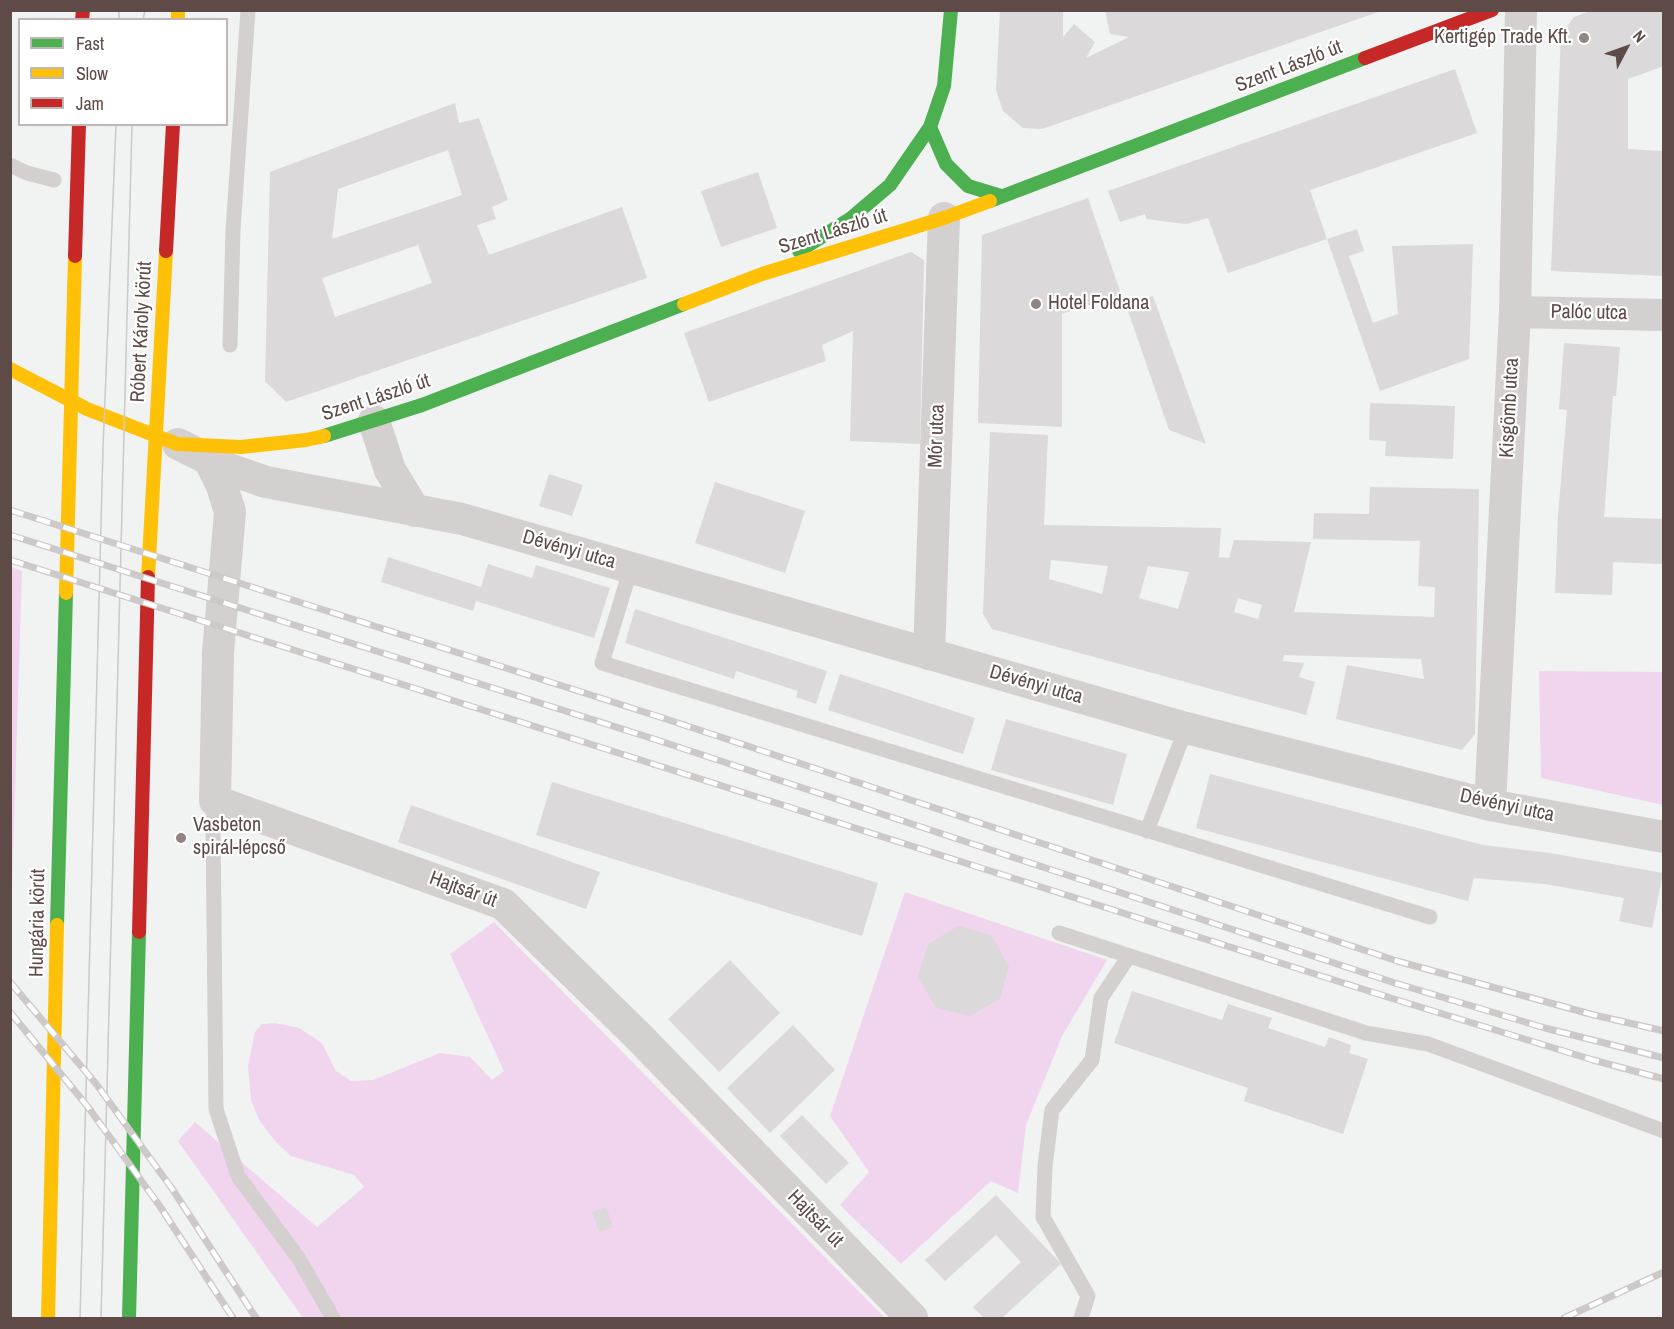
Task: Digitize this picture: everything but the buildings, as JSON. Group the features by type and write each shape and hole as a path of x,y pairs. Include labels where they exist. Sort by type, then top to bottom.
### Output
{"main road":[{"path":"762,274 850,219 890,185 930,127 944,86 951,10"},
{"name":"Szent László út","path":"10,369 87,409 177,444 220,448 263,446 306,440 422,405 762,274 944,218 1492,10"},
{"name":"Hungária körút","path":"48,1318 79,126"},
{"name":"Róbert Károly körút","path":"129,1318 149,542 173,126"},
{"path":"930,127 946,164 968,186 1001,196"}],"street":[{"name":"Kisgömb utca","path":"1491,805 1515,312 1521,10"},
{"name":"Mór utca","path":"929,654 944,218"},
{"name":"Palóc utca","path":"1515,312 1664,315"},
{"path":"374,421 390,470 415,511"},
{"name":"Dévényi utca","path":"177,444 210,461 266,482 462,519 1186,728 1491,805 1664,837"},
{"path":"210,461 222,486 230,512 218,653 215,801"},
{"path":"230,512 246,495 266,482"},
{"name":"Hajtsár út","path":"215,801 503,904 638,1036 912,1318"}],"lane":[{"path":"230,345 233,230 248,10"},
{"path":"10,165 27,173 54,180"},
{"path":"631,568 602,663 1430,917"},
{"path":"1147,831 1186,728"},
{"path":"215,801 213,824 216,1109 238,1176 299,1259 333,1318"},
{"path":"1059,933 1366,1034 1428,1044 1664,1131"},
{"path":"1081,1318 1088,1296 1044,1217 1045,1166 1052,1110 1092,1060 1101,998 1129,956"}],"shaded area":[{"path":"10,567 22,571 11,919"},
{"path":"1539,671 1663,672 1663,805 1541,778"},
{"path":"905,892 1107,960 1062,1036 1026,1125 1018,1193 991,1181 901,1264 840,1205 869,1172 830,1116"},
{"path":"494,922 885,1318 303,1318 178,1141 195,1122 317,1227 364,1187 354,1175 291,1156 275,1141 259,1120 251,1099 248,1066 255,1032 262,1024 275,1023 299,1028 322,1043 336,1071 351,1081 373,1080 440,1053 470,1057 492,1080 504,1071 450,954"}],"tram line":[{"path":"119,10 119,18"},
{"path":"143,18 145,10"},
{"path":"80,1318 103,448 116,126"},
{"path":"101,1318 132,126"}],"railway":[{"path":"10,510 663,718 1397,961 1594,1015 1664,1031"},
{"path":"10,535 657,740 1395,983 1545,1028 1664,1058"},
{"path":"10,560 1394,999 1593,1060 1664,1079"},
{"path":"10,982 97,1085 173,1190 256,1318"},
{"path":"10,1012 88,1107 159,1205 233,1318"},
{"path":"1564,1318 1664,1272"}],"traffic: fast":[{"path":"799,251 850,219 890,185 930,127 944,86 951,10"},
{"path":"990,201 1365,58"},
{"path":"930,127 946,164 968,186 1001,196"},
{"path":"324,436 422,405 684,304"},
{"path":"57,925 66,593"},
{"path":"129,1318 139,932"}],"traffic: slow":[{"path":"178,10 178,18"},
{"path":"684,304 762,274 944,218 990,201"},
{"path":"148,577 166,251"},
{"path":"66,593 75,256"},
{"path":"10,369 87,409 177,444 241,447 324,436"},
{"path":"48,1318 57,925"}],"traffic: jam":[{"path":"82,18 83,10"},
{"path":"1365,58 1492,10"},
{"path":"75,256 79,126"},
{"path":"166,251 173,126"},
{"path":"139,932 148,577"}],"place":[{"name":"Kertigép Trade Kft.","path":"1584,38"},
{"name":"Hotel Foldana","path":"1036,304"},
{"name":"Vasbeton spirál-lépcső","path":"181,838"}]}
